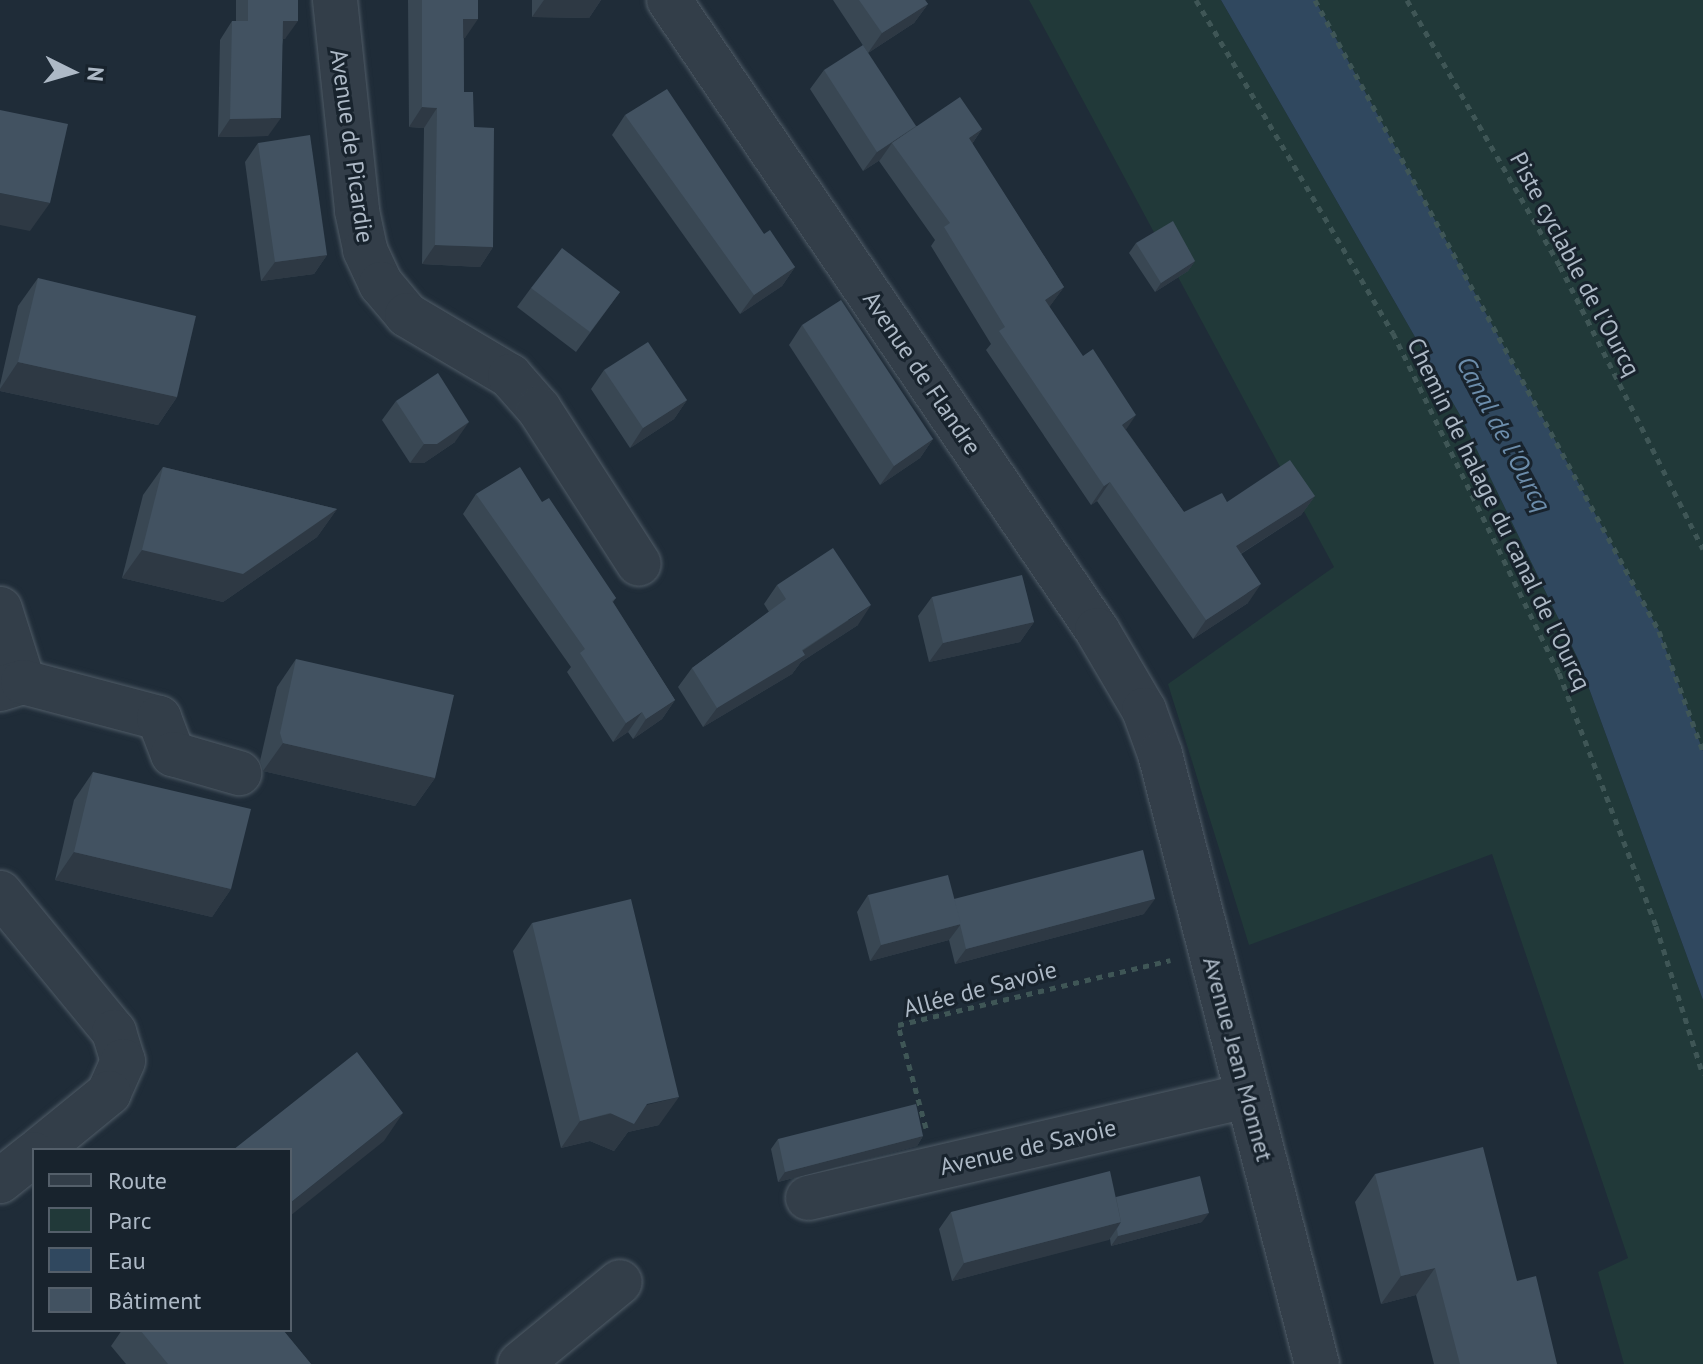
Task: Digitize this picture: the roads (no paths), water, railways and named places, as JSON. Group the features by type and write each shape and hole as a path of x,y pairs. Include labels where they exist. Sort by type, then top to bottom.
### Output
{"street":[{"name":"Avenue de Picardie","path":"335,0 357,211 365,250 381,284 407,315 510,376 539,409 639,564"},
{"name":"Avenue de Flandre","path":"669,0 1097,630 1144,710 1160,754"},
{"path":"0,609 12,686 159,718 173,754 239,773"},
{"name":"Avenue Jean Monnet","path":"1160,754 1317,1364"},
{"path":"0,893 114,1032 123,1061 109,1093 41,1148"},
{"name":"Avenue de Savoie","path":"808,1198 1247,1096"},
{"path":"0,1181 32,1155"},
{"path":"520,1364 620,1282"}],"water":[{"name":"Canal de l'Ourcq","path":"1221,0 1315,0 1659,631 1703,751 1703,1000 1579,661 1460,415"}]}
